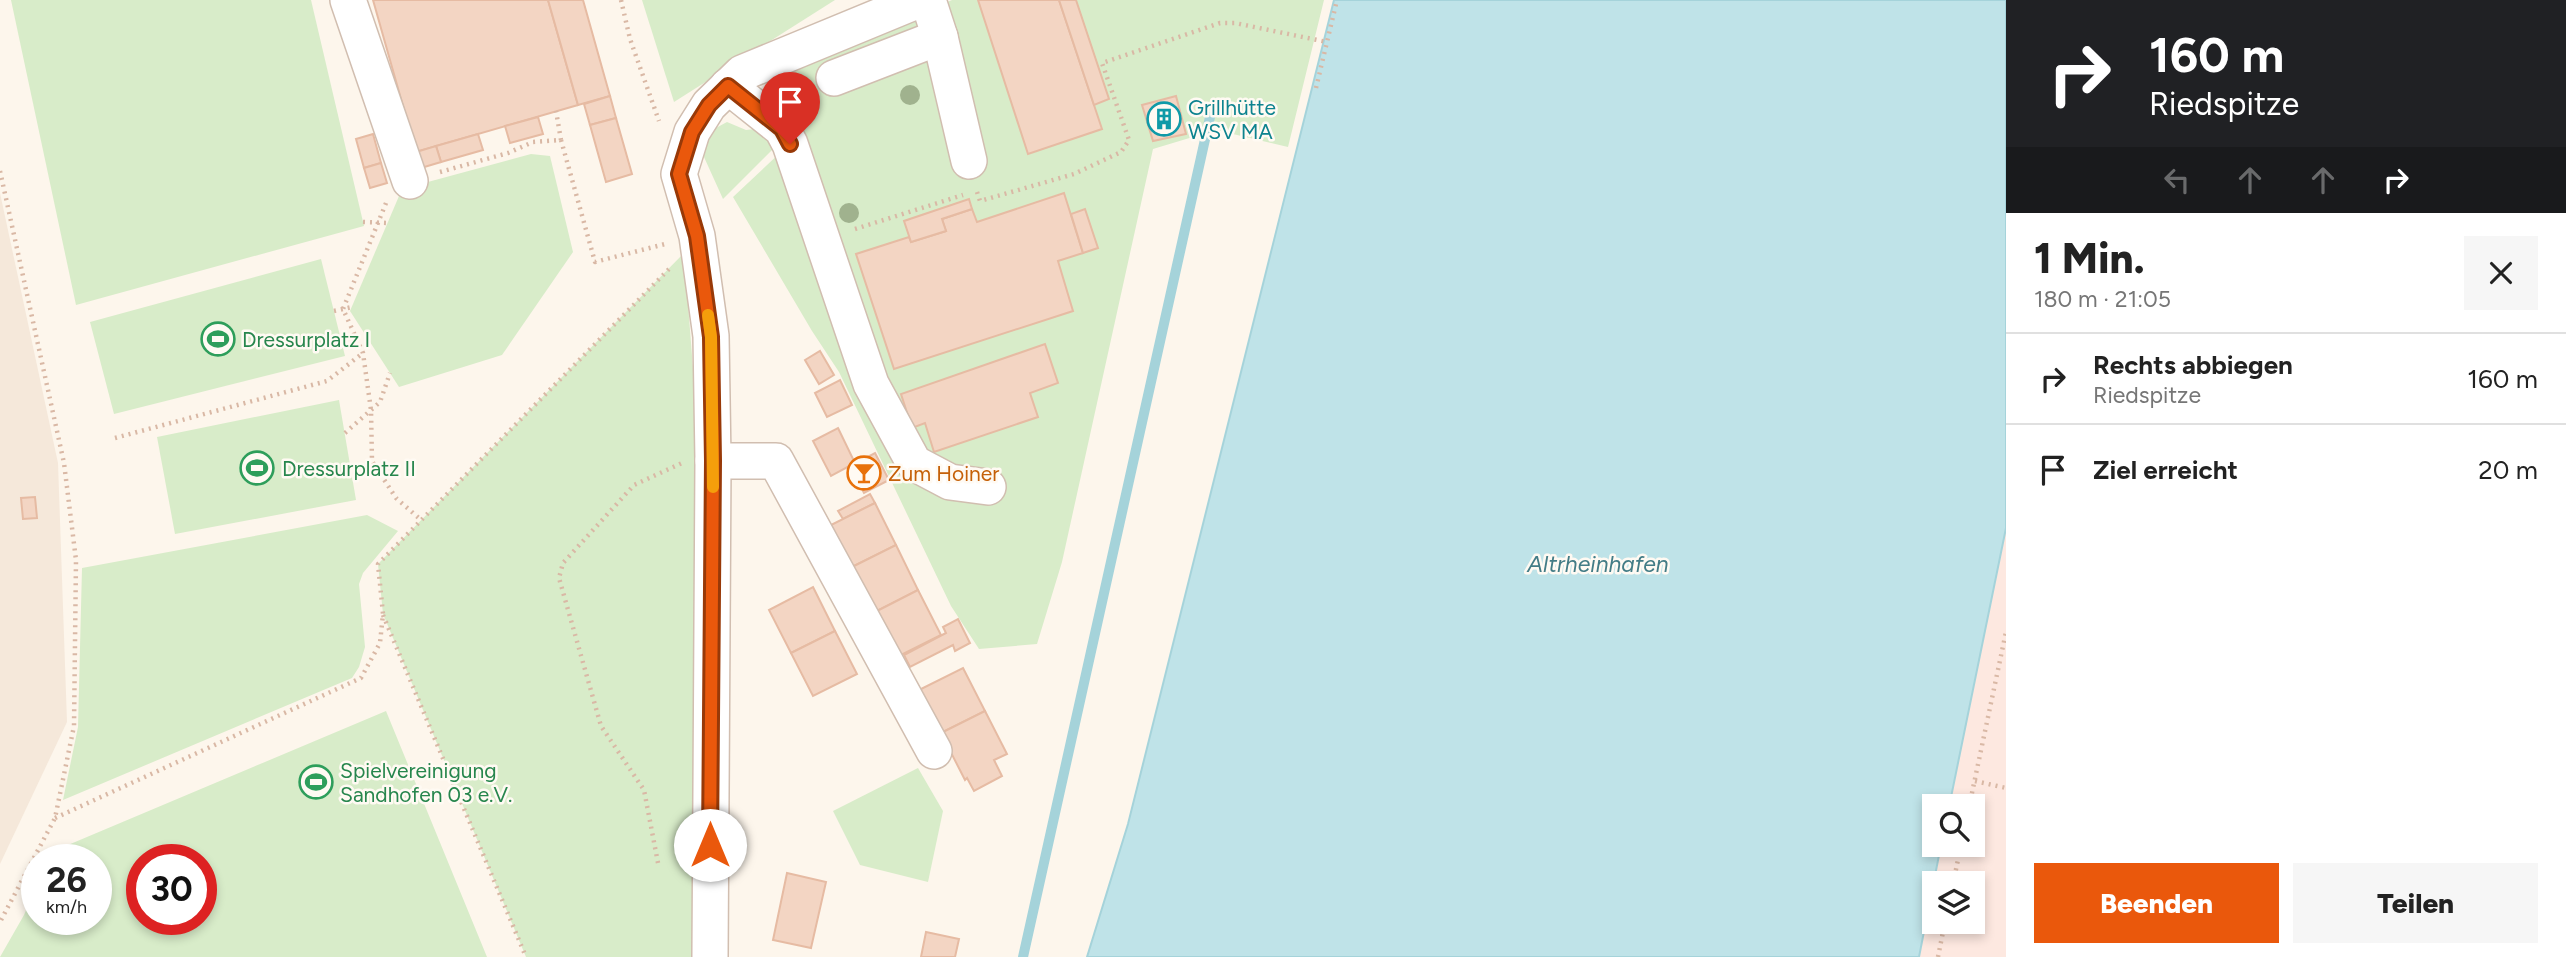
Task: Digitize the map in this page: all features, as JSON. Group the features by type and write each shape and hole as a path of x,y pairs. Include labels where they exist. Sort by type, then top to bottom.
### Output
{"street":[{"path":"348,0 410,181"},
{"path":"710,957 713,461 711,337 697,236 679,174 692,132 709,105 742,73 919,0"},
{"path":"928,0 940,37 969,161"},
{"path":"834,78 940,37"},
{"path":"728,86 782,129 790,144 871,384 914,463 950,482 988,487"},
{"path":"713,461 776,461 934,751"}],"path":[{"path":"621,0 630,39 679,174"},
{"path":"1316,88 1337,0"},
{"path":"822,239 977,191 980,201 1074,174 1121,152 1129,140 1102,63 1220,23 1235,23 1327,42"},
{"path":"556,111 561,140 595,262 697,236"},
{"path":"421,520 396,498 372,461 371,410 363,353 342,309 393,186 508,153 533,142 561,140"},
{"path":"0,171 64,463 76,560 74,726 55,818 0,922"},
{"path":"363,222 388,223"},
{"path":"55,818 361,678 380,643 383,614 378,564 684,253 697,236"},
{"path":"334,311 352,307"},
{"path":"115,438 327,381 363,353"},
{"path":"345,433 380,402 390,373"},
{"path":"658,863 644,790 601,726 559,578 563,563 634,485 691,459 713,461"},
{"path":"383,614 526,957"},
{"path":"1972,794 2006,632"},
{"path":"1975,781 2006,788"},
{"path":"1938,957 1943,934"}],"shaded area":[{"path":"0,193 58,463 67,722 0,864"},
{"path":"2006,528 2006,957 1919,957 1924,934 1985,934 1985,871 1936,871 1939,857 1985,857 1985,794 1952,794"}],"green space":[{"path":"11,0 311,0 364,226 76,305"},
{"path":"642,0 835,0 674,102"},
{"path":"952,0 1324,0 1288,147 1216,130 1153,149 1062,562 1037,644 979,649 951,606 839,372 733,197 799,135 779,73"},
{"path":"727,122 746,130 765,128 776,146 723,199 699,146 714,129"},
{"path":"531,154 550,156 573,252 502,355 399,387 350,311 402,189"},
{"path":"684,253 701,471 701,957 526,957 383,614 378,564"},
{"name":"Dressurplatz I","path":"321,259 345,356 114,414 90,322"},
{"name":"Dressurplatz II","path":"339,400 356,500 175,534 157,437"},
{"path":"367,515 398,531 363,573 359,584 365,647 359,667 352,678 63,800 78,727 82,568"},
{"name":"Spielvereinigung Sandhofen 03 e.V.","path":"386,711 487,957 0,957 21,920 21,935 112,935 112,844 70,844"},
{"path":"918,768 943,811 928,882 860,865 833,811"}],"water":[{"name":"Altrheinhafen","path":"1334,0 2006,0 2006,528 1952,794 1922,794 1922,857 1939,857 1936,871 1922,871 1924,934 1919,957 1087,957 1128,824"}],"building":[{"path":"373,0 548,0 578,105 416,152"},
{"path":"548,0 583,0 610,96 578,105"},
{"path":"978,0 1059,0 1102,129 1028,154"},
{"path":"1059,0 1076,0 1109,99 1094,105"},
{"path":"610,96 616,118 590,125 584,104"},
{"name":"Grillhütte WSV MA","path":"1176,96 1186,134 1153,141 1142,105"},
{"path":"538,117 543,134 510,143 505,126"},
{"path":"616,118 632,174 606,182 590,125"},
{"path":"373,134 381,163 364,168 356,139"},
{"path":"478,134 483,150 441,162 436,146"},
{"path":"436,146 441,162 421,168 416,152"},
{"path":"381,163 387,183 370,188 364,168"},
{"path":"1064,193 1083,253 1058,261 1073,311 894,369 856,254 909,237 911,242 946,231 942,219 972,209 977,222"},
{"path":"969,199 972,209 942,219 946,231 911,242 904,221"},
{"path":"1085,209 1098,248 1083,253 1071,214"},
{"path":"1045,344 1058,383 1030,393 1038,417 934,452 925,423 912,428 901,394"},
{"path":"820,351 834,375 819,384 805,360"},
{"path":"840,380 852,405 827,417 815,393"},
{"path":"838,428 855,463 831,476 813,441"},
{"path":"875,453 889,480 864,493 850,466"},
{"path":"870,494 875,503 843,519 838,511"},
{"path":"35,497 37,518 23,519 21,498"},
{"path":"875,503 896,545 852,567 831,525"},
{"path":"896,545 918,590 875,612 852,567"},
{"path":"813,587 835,631 791,653 769,610"},
{"path":"918,590 941,635 897,657 875,612"},
{"path":"958,619 970,643 955,651 953,645 910,667 904,655 946,633 943,627"},
{"path":"835,631 857,674 813,696 791,653"},
{"path":"963,668 985,711 941,733 919,690"},
{"path":"985,711 1007,754 994,760 1002,776 974,791 967,778 965,780 941,733"},
{"path":"787,873 826,882 811,948 773,940"},
{"path":"926,932 959,939 955,957 921,957"}],"waterway":[{"path":"1023,957 1210,117"}],"slow traffic":[{"path":"708,315 711,337 713,487"}],"place":[{"name":"Grillhütte WSV MA","path":"1164,119"},
{"name":"Dressurplatz I","path":"218,339"},
{"name":"Dressurplatz II","path":"257,468"},
{"name":"Zum Hoiner","path":"864,473"},
{"name":"Spielvereinigung Sandhofen 03 e.V.","path":"316,782"}],"route":[{"path":"710,845 713,461 711,337 697,236 679,174 692,132 709,105 728,86 782,129 790,144"}]}
